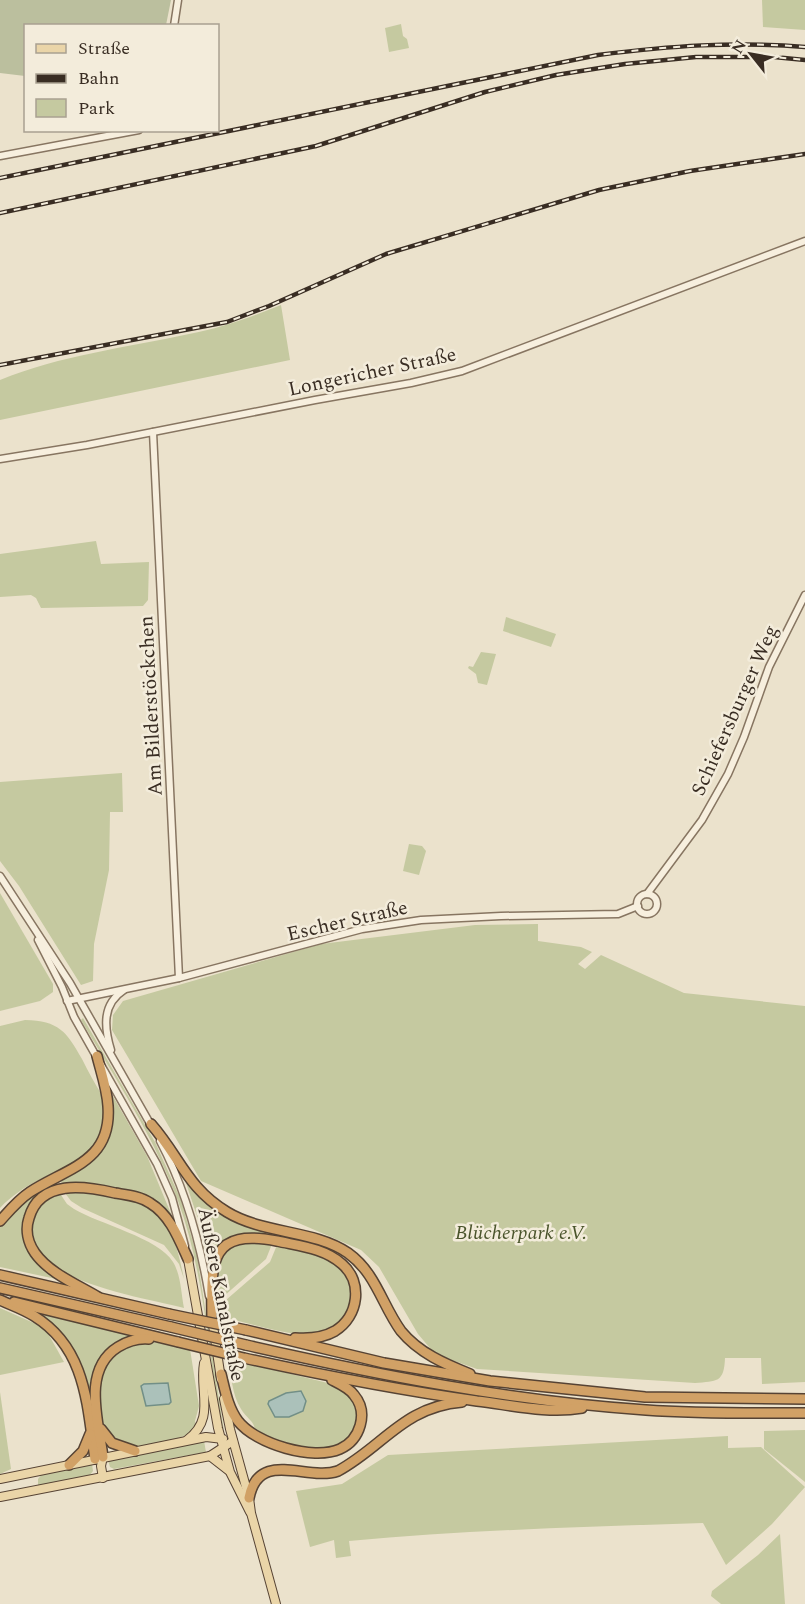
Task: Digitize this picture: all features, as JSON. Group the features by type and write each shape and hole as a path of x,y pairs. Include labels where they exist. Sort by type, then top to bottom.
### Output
{"highway":[{"path":"0,1221 24,1197 87,1160 101,1143 107,1127 108,1107 97,1056"},
{"path":"151,1124 163,1138 192,1183 209,1200 244,1220 328,1244 347,1253 372,1278 396,1323 415,1345 445,1364 490,1381"},
{"path":"98,1297 42,1262 31,1246 27,1230 30,1215 39,1201 54,1191 75,1187 94,1189 135,1197 150,1203 164,1215 188,1259"},
{"path":"212,1318 214,1266 219,1253 233,1240 252,1237 263,1239 318,1250 335,1259 347,1269 354,1285 355,1302 350,1316 341,1327 329,1334 309,1338 281,1338"},
{"path":"0,1275 384,1363 490,1381 645,1397 805,1399"},
{"path":"0,1288 381,1376 593,1406 696,1413 805,1413"},
{"path":"0,1299 244,1358 390,1388 502,1404"},
{"path":"0,1299 42,1322 67,1347 79,1370 99,1461"},
{"path":"99,1461 96,1382 99,1370 109,1354 122,1345 138,1339 178,1342"},
{"path":"220,1374 234,1415 258,1438 313,1452 337,1450 350,1443 358,1431 361,1422 360,1406 349,1389 316,1373"},
{"path":"249,1498 255,1481 269,1471 290,1470 324,1474 338,1471 403,1422 431,1408 462,1402 570,1410 593,1406"},
{"path":"99,1424 112,1443 135,1451"},
{"path":"69,1465 83,1450 91,1432"}],"main road":[{"name":"Äußere Kanalstraße","path":"188,1259 222,1443 230,1472 251,1514"},
{"name":"Äußere Kanalstraße","path":"212,1318 226,1410 276,1604"},
{"path":"185,1441 200,1427 205,1417 202,1383 205,1355"},
{"path":"0,1479 99,1461 135,1451 206,1437 222,1443 233,1441"},
{"path":"0,1497 210,1456 222,1443"},
{"path":"210,1456 230,1472"},
{"path":"99,1461 103,1478"}],"street":[{"path":"174,24 178,0"},
{"path":"0,156 128,132"},
{"name":"Longericher Straße","path":"0,459 348,396 462,371 805,241"},
{"name":"Am Bilderstöckchen","path":"153,432 179,978"},
{"name":"Schiefersburger Weg","path":"647,894 702,820 728,774 770,667 805,595"},
{"path":"0,876 27,918"},
{"path":"647,894 656,900 657,906 649,913 643,912 638,906 640,898 647,894"},
{"name":"Escher Straße","path":"67,1001 179,978 363,929 421,920 618,914 638,906"},
{"name":"Äußere Kanalstraße","path":"27,918 77,998 168,1156 187,1200 197,1235 212,1318"},
{"name":"Äußere Kanalstraße","path":"27,918 67,1001 157,1164 172,1198 183,1232 188,1259"},
{"path":"113,1059 105,1031 105,1015 116,995 127,988"}],"green space":[{"path":"0,0 171,0 166,24 24,24 24,76 0,73"},
{"path":"762,0 805,0 805,30 763,27"},
{"path":"401,24 403,36 407,39 409,48 389,52 385,28"},
{"path":"281,305 290,360 0,420 0,380 70,358 213,329"},
{"path":"96,541 101,564 149,562 148,600 143,606 41,608 36,598 31,595 0,597 0,554"},
{"path":"506,617 556,634 551,647 503,631"},
{"path":"481,652 496,654 487,685 478,683 476,674 468,668 473,667"},
{"path":"122,773 123,812 110,812 109,870 94,944 93,981 81,985 19,886 0,861 0,782"},
{"path":"409,844 422,846 426,851 419,875 403,871"},
{"path":"0,893 53,984 53,992 40,1001 0,1011"},
{"name":"Blücherpark e.V.","path":"538,924 538,941 581,947 592,952 578,964 585,969 601,955 684,993 805,1006 805,1382 762,1384 761,1358 725,1358 723,1372 718,1379 695,1383 477,1369 435,1354 418,1334 379,1267 361,1250 201,1181 112,1030 113,1015 123,1001 321,944 475,925"},
{"path":"83,1018 155,1142 181,1200 197,1256 224,1431 219,1416 199,1280 178,1201 158,1154 81,1020"},
{"path":"25,1020 54,1025 66,1035 102,1095 104,1118 96,1142 82,1158 24,1188 0,1208 0,1026"},
{"path":"110,1091 147,1156 174,1221 159,1205 62,1185 61,1180 99,1152"},
{"path":"185,1180 203,1199 271,1233 272,1237 248,1234 233,1237 222,1248 210,1269 198,1219"},
{"path":"56,1182 57,1186 48,1189 24,1235 61,1280 0,1267 0,1225 23,1201"},
{"path":"82,1190 129,1198 152,1209 172,1235 184,1279 179,1264 164,1245 82,1208 71,1201 65,1193"},
{"path":"59,1192 67,1204 74,1209 142,1239 166,1253 178,1273 184,1308 101,1287 59,1269 44,1258 33,1241 32,1217 38,1207"},
{"path":"242,1241 272,1244 266,1259 223,1297 217,1314 216,1279 219,1261 228,1248"},
{"path":"277,1245 327,1258 341,1268 348,1277 351,1287 349,1308 337,1325 328,1331 306,1334 282,1332 222,1317 226,1300 270,1262"},
{"path":"0,1308 45,1328 64,1362 0,1375"},
{"path":"38,1313 134,1336 100,1361 99,1443 86,1380 77,1357 64,1338"},
{"path":"140,1342 153,1342 190,1349 199,1406 195,1421 196,1429 173,1440 131,1447 116,1442 109,1435 101,1415 99,1390 103,1368 108,1360 119,1351"},
{"path":"229,1359 336,1385 350,1395 356,1405 358,1415 354,1431 341,1443 323,1449 288,1444 255,1432 254,1425 241,1409 236,1398"},
{"path":"0,1392 11,1469 0,1474"},
{"path":"805,1430 805,1482 764,1449 764,1431"},
{"path":"728,1436 728,1448 761,1447 805,1487 772,1524 726,1565 703,1523 481,1532 349,1541 351,1556 336,1558 334,1540 310,1547 296,1491 342,1484 388,1455"},
{"path":"204,1441 206,1452 114,1469 110,1467 108,1460"},
{"path":"92,1464 93,1471 90,1475 38,1486 38,1479 43,1473"},
{"path":"780,1534 785,1604 721,1604 711,1596 712,1591 758,1555"}],"water":[{"path":"168,1383 171,1402 146,1406 141,1386"},
{"path":"301,1391 306,1401 303,1411 289,1417 275,1417 268,1404 269,1401 286,1393"}],"railway":[{"path":"0,178 598,55 702,45 753,44 805,47"},
{"path":"0,213 316,146 485,92 556,75 625,64 696,57 774,57 805,60"},
{"path":"0,365 227,322 269,306 386,254 599,190 690,171 805,154"}]}
